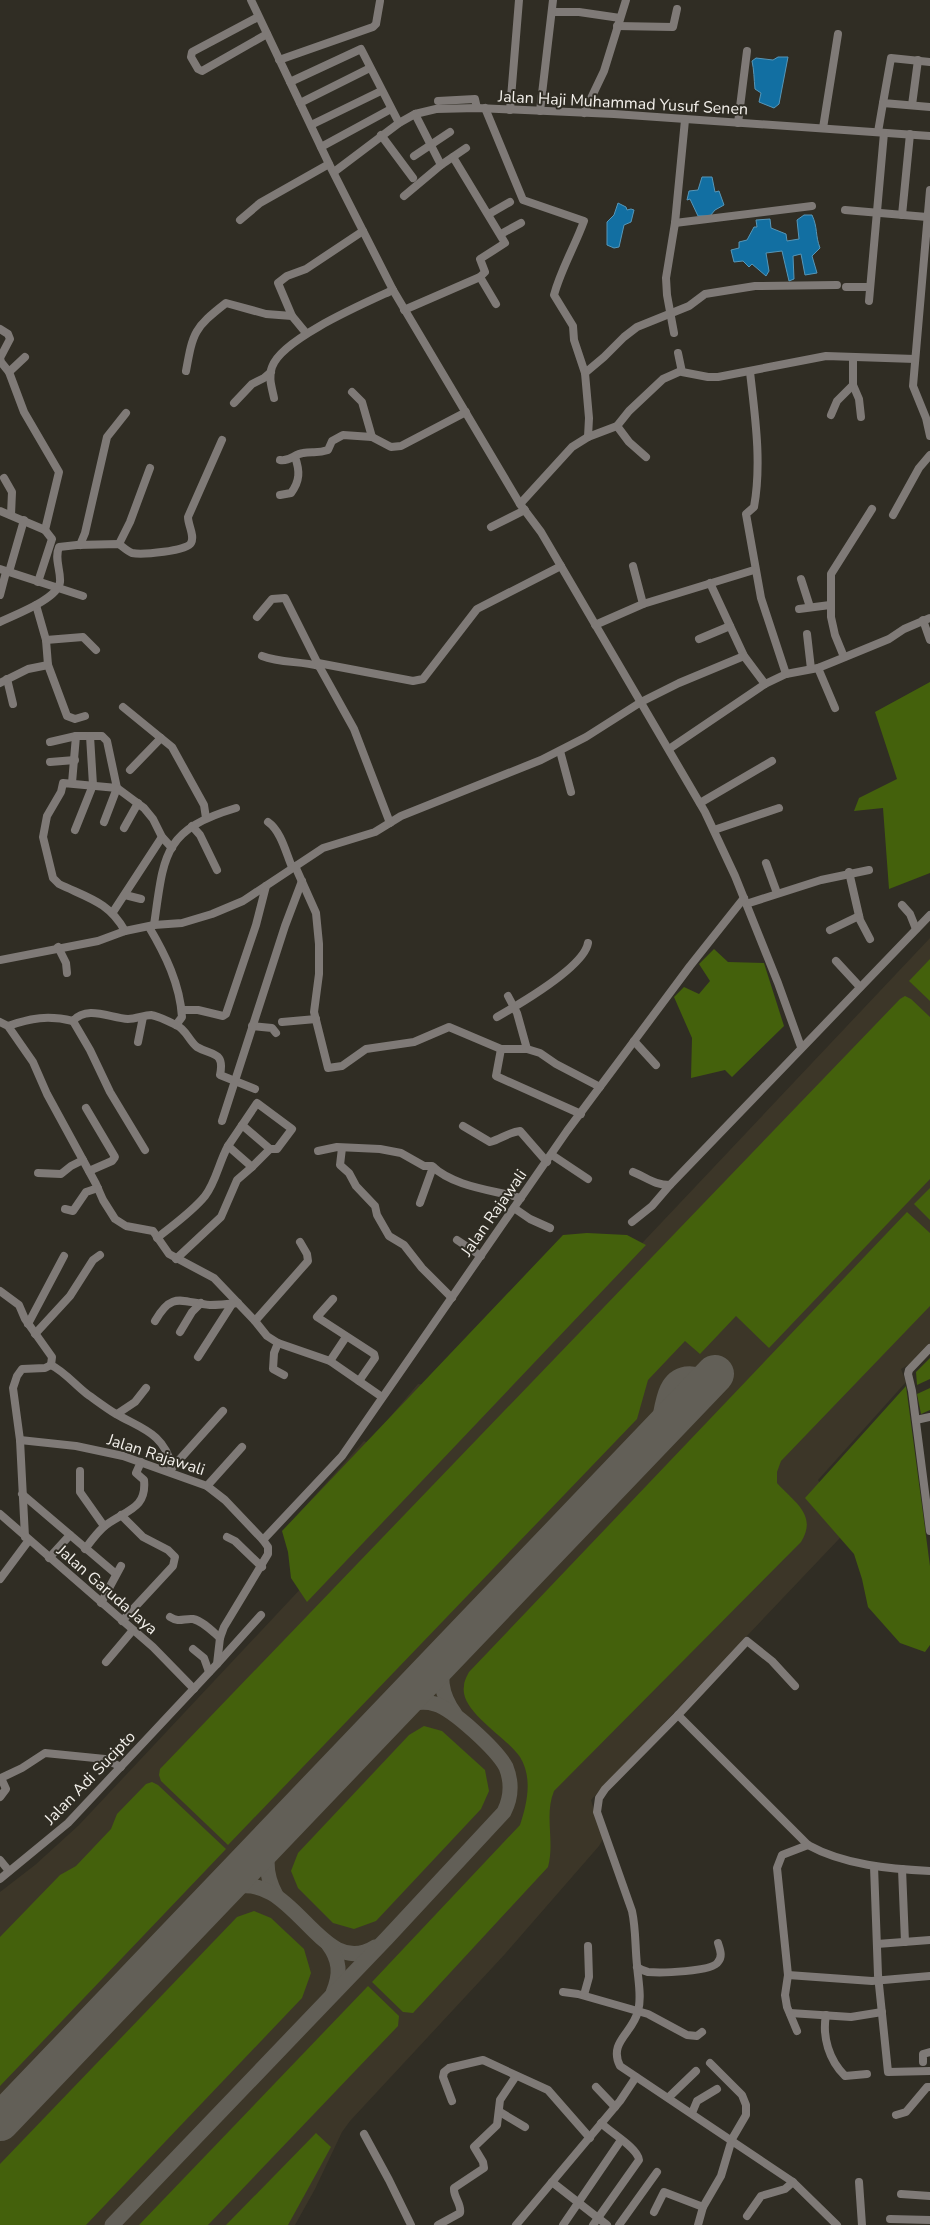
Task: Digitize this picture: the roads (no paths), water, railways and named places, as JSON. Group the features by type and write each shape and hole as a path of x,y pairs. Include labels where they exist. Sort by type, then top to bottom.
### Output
{"street":[{"path":"251,0 329,164 404,310 596,625 700,803 745,901 802,1048"},
{"path":"510,110 519,0"},
{"path":"540,111 553,0"},
{"path":"584,113 604,71 626,0"},
{"path":"279,60 373,27 376,24 380,1"},
{"path":"617,26 673,27 677,9"},
{"path":"552,12 579,12 620,18"},
{"path":"258,17 192,52 191,56 198,70 202,71 267,34"},
{"path":"823,128 838,34"},
{"path":"290,82 358,49 362,50 381,91 399,123"},
{"path":"738,123 747,51"},
{"path":"869,301 877,213 881,132 891,58 930,62"},
{"path":"912,105 918,60"},
{"path":"300,103 370,68"},
{"path":"311,125 381,91"},
{"path":"438,101 475,99 481,108 523,200 584,221 577,240 560,273 554,295 568,321 573,326 574,340 585,373 589,418 588,437"},
{"path":"884,103 930,107"},
{"name":"Jalan Haji Muhammad Yusuf Senen","path":"334,172 399,123 415,114 428,110 481,108 584,113 930,136"},
{"path":"321,146 391,109"},
{"path":"415,114 441,165"},
{"path":"674,333 666,288 675,223 685,120"},
{"path":"414,156 450,132"},
{"path":"902,215 910,134"},
{"path":"381,135 413,178"},
{"path":"404,196 441,165 466,148"},
{"path":"404,310 480,276 485,272 480,259 504,244 501,234 453,157"},
{"path":"240,220 260,203 329,164"},
{"path":"930,190 914,389 926,418 930,436"},
{"path":"489,214 510,202"},
{"path":"675,223 812,206"},
{"path":"845,210 927,217"},
{"path":"501,234 521,223"},
{"path":"306,333 292,316 278,283 287,276 306,269 363,231"},
{"path":"480,276 496,304"},
{"path":"585,373 604,358 624,336 637,327 689,306 705,294 755,286 837,285"},
{"path":"846,287 870,287"},
{"path":"274,398 272,366 282,352 306,333 393,290"},
{"path":"186,371 195,332 226,303 266,314 292,316"},
{"path":"0,329 8,334 10,340 0,360 9,372 24,412 59,472 45,530"},
{"path":"678,353 681,371"},
{"path":"491,527 523,507 572,447 588,437 617,426 628,411 663,379 681,371 708,377 750,372 820,356 915,359"},
{"path":"9,372 25,357"},
{"path":"853,358 853,385 859,399 861,417"},
{"path":"234,403 252,384 271,372"},
{"path":"750,372 757,467 754,507 746,514 754,570 767,621 786,674"},
{"path":"831,415 837,401 853,385"},
{"path":"352,392 362,402 372,437"},
{"path":"280,460 286,462 302,453 317,454 328,450 332,441 343,435 372,437 391,447 401,446 466,412"},
{"path":"80,545 85,533 107,438 126,413"},
{"path":"617,426 629,442 646,458"},
{"path":"58,548 80,545 120,544 128,552 135,554 187,548 191,545 193,539 188,524 188,516 222,440"},
{"path":"893,516 919,468 930,455"},
{"path":"280,495 291,493 297,485 300,471 295,457"},
{"path":"120,544 150,468"},
{"path":"4,478 10,485 12,492 11,516"},
{"path":"844,657 835,635 830,606 831,574 872,509"},
{"path":"0,511 45,530 58,548 57,558 60,582 57,589 36,605 0,622"},
{"path":"0,595 5,571 24,520"},
{"path":"38,582 52,539"},
{"path":"262,656 286,662 305,663 414,681 423,679 476,609 560,566"},
{"path":"633,566 643,604"},
{"path":"596,625 643,604 754,570"},
{"path":"5,571 83,596"},
{"path":"802,579 810,607"},
{"path":"710,583 744,656 765,684"},
{"path":"257,617 272,599 285,598 318,665 354,729 390,823"},
{"path":"36,605 46,640 48,665 67,716 75,719 85,716"},
{"path":"799,609 830,606"},
{"path":"669,749 765,684 786,674 815,668 844,657 888,639 904,629 927,619 930,640"},
{"path":"699,639 730,626"},
{"path":"807,634 815,668 835,708"},
{"path":"46,640 83,637 96,650"},
{"path":"0,960 58,947 98,941 125,931 182,923 212,914 243,900 323,848 375,832 401,816 560,751 641,702 679,683 744,656"},
{"path":"13,704 4,681 28,669 48,665"},
{"path":"123,707 172,747 204,806 206,818"},
{"path":"72,783 76,736"},
{"path":"50,742 76,736 102,736 107,741 117,788 104,822"},
{"path":"75,830 93,785 90,736"},
{"path":"130,770 161,738"},
{"path":"560,751 571,792"},
{"path":"50,762 75,760"},
{"path":"700,803 772,761"},
{"path":"125,931 107,906 59,884 53,878 43,831 59,787 64,783 72,783 117,788 138,803 153,819 162,837 172,848"},
{"path":"124,828 138,803"},
{"path":"176,1025 182,1017 182,1010 165,955 151,926 162,873 167,856 172,848 192,826 206,818 236,808"},
{"path":"714,830 779,808"},
{"path":"268,822 282,841 316,913 319,974 314,1012 328,1068 342,1066 366,1049 414,1042 449,1027 500,1049 527,1050 540,1053 556,1064 600,1087"},
{"path":"192,826 200,835 218,870"},
{"path":"113,912 162,837"},
{"path":"766,863 777,893"},
{"path":"745,901 849,872 869,870"},
{"path":"849,872 859,916 870,939"},
{"path":"222,1121 285,926 302,881"},
{"path":"182,1010 198,1010 223,1016 226,1014 256,924 266,886"},
{"path":"125,895 141,899"},
{"name":"Jalan Rajawali","path":"20,1440 76,1446 171,1469 207,1486 226,1500 263,1540 342,1456 580,1114 634,1041 745,901"},
{"path":"902,905 910,914 916,929"},
{"path":"632,1222 652,1206 930,915"},
{"path":"830,930 859,916"},
{"path":"497,1017 514,1008 567,970 582,955 588,943"},
{"path":"58,947 66,963 67,973"},
{"path":"836,961 860,988"},
{"path":"508,996 514,1008 527,1050"},
{"path":"8,1026 25,1019 41,1017 73,1021 82,1014 89,1013 124,1018 150,1015 176,1025 199,1048 209,1051 219,1058 222,1064 220,1075 255,1089"},
{"path":"138,1042 143,1017"},
{"path":"282,1022 316,1019"},
{"path":"73,1021 90,1050 110,1092 145,1150"},
{"path":"0,1022 8,1026 33,1062 103,1200 115,1219 126,1226 153,1231 162,1247 176,1259 214,1278 235,1304 255,1321 267,1336 278,1343 330,1361 382,1398"},
{"path":"252,1026 272,1028 276,1033"},
{"path":"634,1041 656,1065"},
{"path":"500,1049 496,1076 580,1114"},
{"path":"157,1238 204,1196 228,1146 242,1125 257,1103 292,1129 277,1149 270,1149 242,1125"},
{"path":"86,1108 115,1157 112,1161 89,1171"},
{"path":"463,1126 490,1142 499,1140 512,1132 520,1131 549,1159 588,1179"},
{"path":"228,1146 252,1167"},
{"path":"318,1150 337,1147 380,1149 401,1153 424,1166 433,1167 475,1189 484,1188 522,1198"},
{"path":"342,1148 340,1165 349,1173 356,1186 375,1206 377,1216 389,1236 404,1245 422,1268 452,1298"},
{"path":"176,1259 221,1217 238,1180 270,1149"},
{"path":"38,1173 61,1174 83,1160"},
{"path":"420,1203 433,1167"},
{"path":"634,1172 655,1184 670,1185"},
{"path":"65,1209 73,1210 86,1192 98,1188"},
{"path":"514,1208 530,1219 550,1228"},
{"path":"457,1240 481,1256"},
{"path":"255,1321 308,1261 307,1254 300,1242"},
{"path":"35,1334 70,1296 93,1260 100,1255"},
{"path":"28,1324 64,1256"},
{"path":"0,1291 19,1305 28,1324 52,1357 51,1365"},
{"path":"333,1299 317,1317 374,1354 375,1358 359,1381"},
{"path":"155,1320 163,1306 173,1301 235,1304"},
{"path":"180,1332 192,1312 201,1303"},
{"path":"198,1357 235,1304"},
{"path":"330,1361 346,1337"},
{"path":"278,1343 274,1353 273,1369 284,1375"},
{"path":"930,1348 908,1372 930,1531"},
{"path":"2,1573 27,1539 22,1494 20,1440 13,1388 17,1376 22,1369 45,1368 51,1365 58,1368 86,1393 117,1414 146,1428 167,1451 171,1469"},
{"path":"117,1414 135,1402 146,1388"},
{"path":"171,1469 223,1411"},
{"path":"916,1420 930,1417"},
{"path":"207,1486 242,1447"},
{"path":"85,1549 104,1526 140,1504 145,1494 144,1480 136,1473 142,1462"},
{"path":"80,1471 80,1492 104,1526"},
{"path":"22,1494 116,1574"},
{"name":"Jalan Garuda Jaya","path":"0,1514 133,1630 176,1669 194,1689"},
{"path":"121,1515 143,1537 168,1550 175,1557 173,1566 122,1621"},
{"path":"49,1558 70,1535"},
{"path":"228,1537 235,1541 262,1567"},
{"path":"217,1664 220,1638 224,1627 262,1567 269,1550 263,1540"},
{"path":"100,1603 121,1566"},
{"path":"194,1689 261,1615"},
{"path":"170,1617 178,1621 192,1619 200,1622 220,1638"},
{"path":"106,1662 133,1630"},
{"path":"795,1686 772,1661 747,1641 598,1798 596,1806 602,1830 635,1924 640,1998 638,2013 615,2050 620,2066 732,2139 793,2182 837,2225"},
{"path":"193,1649 204,1658 209,1672"},
{"name":"Jalan Adi Sucipto","path":"0,1878 68,1823 194,1689"},
{"path":"678,1715 808,1845 823,1853 874,1866 930,1871"},
{"path":"0,1797 6,1790 1,1778 22,1768 45,1753 105,1758 121,1767"},
{"path":"797,2031 786,1995 788,1975 777,1868 782,1855 808,1845"},
{"path":"0,1860 9,1871"},
{"path":"874,1866 879,1980 884,2053 888,2072 928,2072 928,2087 906,2112 896,2115"},
{"path":"902,1869 905,1942"},
{"path":"877,1944 930,1940"},
{"path":"637,1967 646,1972 700,1970 713,1967 718,1964 721,1955 718,1943"},
{"path":"584,1995 589,1977 588,1946"},
{"path":"788,1975 879,1980 930,1976"},
{"path":"563,1992 584,1995 638,2013 648,2014 687,2035 697,2036 702,2032"},
{"path":"790,2013 851,2017 882,2012"},
{"path":"826,2015 825,2037 836,2067 845,2076 868,2074"},
{"path":"923,2062 923,2054 930,2052"},
{"path":"452,2101 442,2077 444,2072 449,2068 483,2060 548,2090 590,2138"},
{"path":"698,2225 703,2206 722,2176 732,2139 746,2115 746,2105 742,2095 710,2063"},
{"path":"669,2097 696,2071"},
{"path":"438,2225 460,2213 461,2208 454,2190 484,2168 483,2162 474,2147 494,2129 500,2112 500,2100 516,2076"},
{"path":"516,2225 616,2107 636,2077"},
{"path":"596,2086 616,2107"},
{"path":"692,2113 698,2101 718,2089"},
{"path":"500,2112 525,2127"},
{"path":"593,2225 639,2160 637,2152 601,2123"},
{"path":"364,2134 390,2180 411,2225"},
{"path":"562,2225 621,2140"},
{"path":"620,2225 657,2172"},
{"path":"552,2182 607,2225"},
{"path":"747,2216 761,2196 785,2189 793,2182"},
{"path":"860,2182 862,2225"},
{"path":"654,2212 664,2192 703,2206"},
{"path":"901,2194 930,2196"},
{"path":"890,2219 906,2222 930,2220"}],"water":[{"path":"778,57 788,57 779,104 774,108 759,102 761,93 755,89 752,61 756,58 773,60"},
{"path":"702,177 712,177 715,192 719,191 724,205 715,210 710,216 698,216 690,199 687,200 689,191 698,190"},
{"path":"618,203 626,207 627,210 634,210 631,222 624,225 619,247 614,248 607,245 607,222 614,215"},
{"path":"804,215 812,215 815,224 820,248 812,256 817,273 805,275 801,254 793,256 794,279 789,281 782,251 766,253 769,271 766,276 752,264 749,267 743,261 734,262 731,250 739,248 739,242 747,240 754,227 757,227 756,220 770,219 771,228 786,234 787,241 799,239 797,220"}]}
